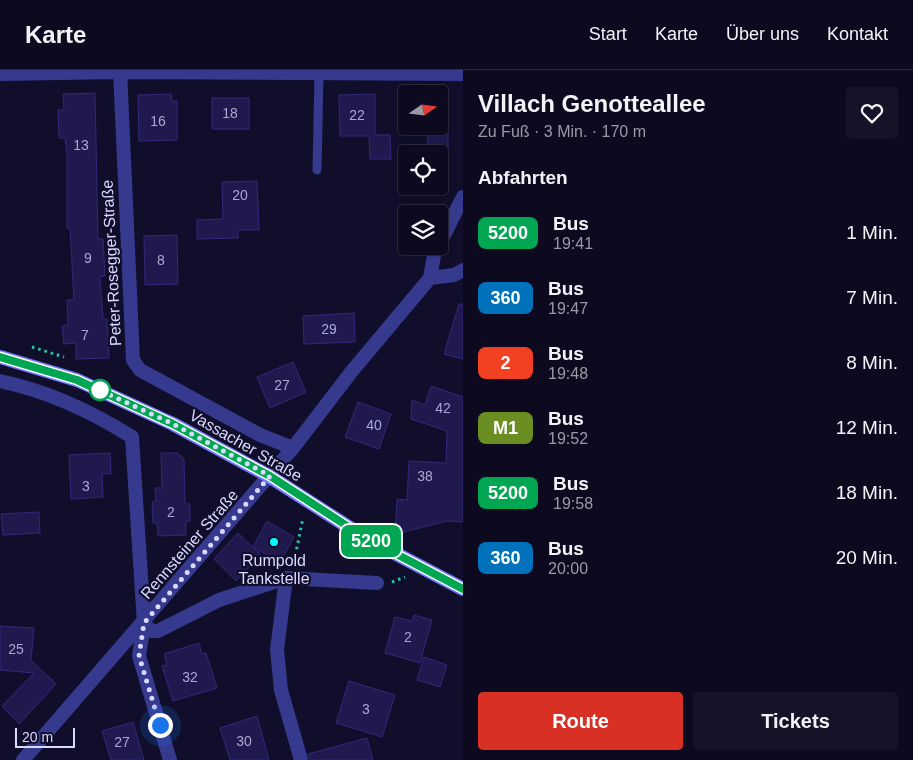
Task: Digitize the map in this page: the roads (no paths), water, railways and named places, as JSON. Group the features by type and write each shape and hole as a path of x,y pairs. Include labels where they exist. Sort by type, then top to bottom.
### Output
{"main road":[{"name":"Vassacher Straße","path":"0,356 77,380 173,424 270,476 364,537 463,589"}],"street":[{"path":"0,74 120,71 463,74"},
{"name":"Peter-Rosegger-Straße","path":"120,71 133,360 140,370 260,435 293,448"},
{"path":"448,227 463,196"},
{"path":"434,255 430,278 454,276 463,270"},
{"name":"Rennsteiner Straße","path":"23,760 270,476 382,333 430,278"},
{"path":"0,382 57,397 98,415 132,437 144,623 139,656 170,760"},
{"path":"144,623 151,631 158,631 219,600 286,578 378,583"},
{"path":"286,578 277,650 282,690 301,760"}],"lane":[{"path":"316,170 319,148 319,74"}],"place":[{"name":"Rumpold Tankstelle","path":"274,542"}]}
